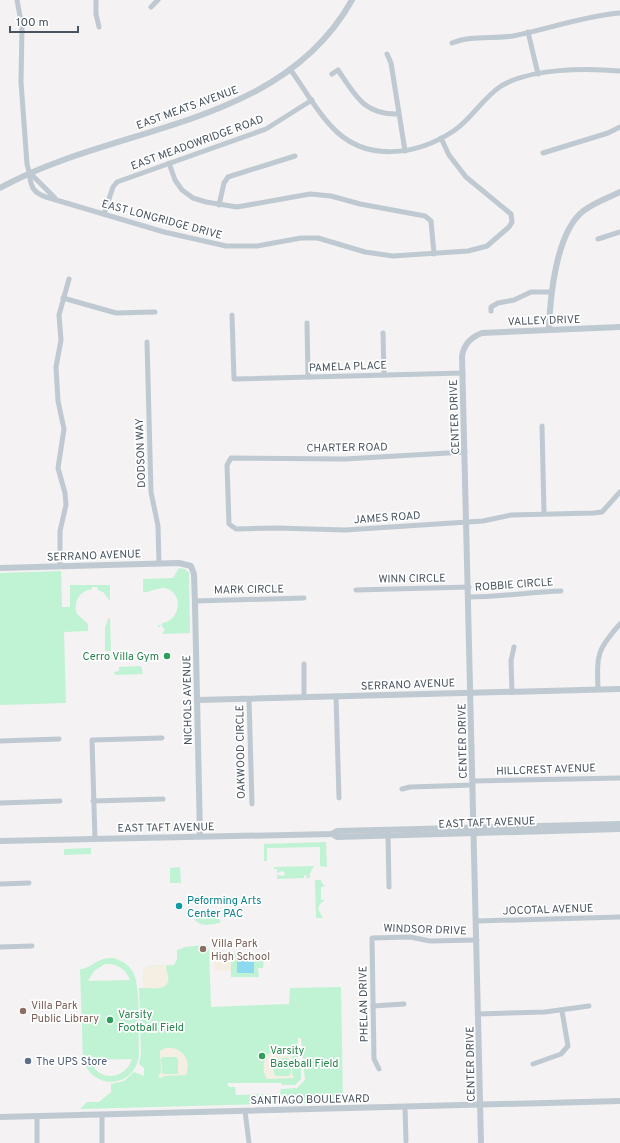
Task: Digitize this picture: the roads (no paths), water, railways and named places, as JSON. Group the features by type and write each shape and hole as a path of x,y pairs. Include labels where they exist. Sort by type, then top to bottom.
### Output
{"street":[{"path":"17,0 22,22 21,82 30,173"},
{"path":"96,0 96,14 99,27"},
{"path":"151,7 158,0"},
{"name":"EAST MEATS AVENUE","path":"0,188 30,173 224,107 259,90 290,69 313,50 327,35 352,0"},
{"path":"452,43 462,40 492,38 528,32 585,17 620,13"},
{"path":"528,32 538,74"},
{"path":"387,54 391,64 404,151"},
{"path":"290,69 331,127 352,143 377,151 404,151 441,138 462,124 482,102 502,86 514,80 538,74 580,69 620,71"},
{"path":"332,74 338,70 358,99 370,109 385,114 398,114"},
{"name":"EAST MEADOWRIDGE ROAD","path":"104,214 113,187 117,182 266,129 312,100"},
{"path":"543,153 608,133 620,127"},
{"name":"EAST LONGRIDGE DRIVE","path":"30,173 29,182 36,192 42,196 164,232 226,246 264,246 310,237 325,239 374,254 403,256 468,251 487,246 509,227 512,220 509,212 466,177 448,154 441,138"},
{"path":"219,205 224,183 228,177 295,156"},
{"path":"169,163 178,185 187,194 200,200 219,205 242,206 310,194 331,196 360,204 428,217 431,221 434,254"},
{"name":"EAST LONGRIDGE DRIVE","path":"30,173 56,199"},
{"path":"549,329 551,292 556,267 574,220 588,208 620,192"},
{"path":"598,239 620,232"},
{"path":"60,566 60,531 66,505 58,468 64,429 58,401 56,367 61,340 59,315 69,279"},
{"path":"491,311 491,307 496,304 514,300 526,293 536,291 551,292"},
{"path":"63,298 116,313 155,312"},
{"name":"PAMELA PLACE","path":"232,314 234,378 462,373"},
{"path":"307,323 308,377"},
{"name":"VALLEY DRIVE","path":"470,340 478,334 486,332 620,327"},
{"path":"383,333 384,375"},
{"name":"CENTER DRIVE","path":"470,340 463,352 462,373 472,693 481,1143"},
{"name":"DODSON WAY","path":"147,342 151,492 158,526 159,563"},
{"path":"542,426 544,513"},
{"name":"CHARTER ROAD","path":"230,527 228,520 227,465 230,459 236,457 345,459 465,452"},
{"name":"JAMES ROAD","path":"230,527 236,529 277,528 345,530 467,523 487,521 511,514 602,512 620,492"},
{"name":"SERRANO AVENUE","path":"0,568 159,563 189,564"},
{"name":"NICHOLS AVENUE","path":"189,564 194,574 200,836"},
{"name":"WINN CIRCLE","path":"356,590 469,587"},
{"name":"ROBBIE CIRCLE","path":"469,597 506,596 534,592 561,591"},
{"name":"MARK CIRCLE","path":"195,601 304,598"},
{"path":"598,690 599,653 604,642 620,624"},
{"path":"512,692 511,661 514,647"},
{"path":"304,664 304,697"},
{"name":"SERRANO AVENUE","path":"197,700 620,689"},
{"path":"336,696 339,798"},
{"name":"OAKWOOD CIRCLE","path":"249,699 252,804"},
{"path":"94,839 92,740 162,738"},
{"path":"0,741 59,739"},
{"name":"HILLCREST AVENUE","path":"402,789 410,787 473,783 620,778"},
{"path":"94,800 163,799"},
{"path":"0,803 60,801"},
{"name":"EAST TAFT AVENUE","path":"0,841 332,834 337,831 388,832 595,827 620,824"},
{"name":"EAST TAFT AVENUE","path":"595,827 620,829"},
{"path":"388,832 389,887"},
{"path":"0,884 29,883"},
{"name":"JOCOTAL AVENUE","path":"477,921 620,917"},
{"name":"WINDSOR DRIVE","path":"372,938 410,937 430,941 477,940"},
{"name":"PHELAN DRIVE","path":"372,938 374,1059 379,1069"},
{"path":"0,947 32,946"},
{"path":"373,1006 404,1004"},
{"path":"479,1014 562,1011 589,1006"},
{"path":"534,1064 560,1054 568,1046 562,1011"},
{"name":"SANTIAGO BOULEVARD","path":"0,1117 620,1101"},
{"path":"405,1107 406,1142"},
{"path":"245,1111 248,1143"},
{"path":"102,1115 102,1143"},
{"path":"37,1116 37,1143"}],"water":[{"path":"254,957 254,973 237,973 237,958"}],"place":[{"name":"Cerro Villa Gym","path":"167,656"},
{"name":"Peforming Arts Center PAC","path":"179,906"},
{"name":"Villa Park High School","path":"203,949"},
{"name":"Villa Park Public Library","path":"23,1011"},
{"name":"Varsity Football Field","path":"110,1020"},
{"name":"Varsity Baseball Field","path":"262,1056"},
{"name":"The UPS Store","path":"28,1061"}]}
